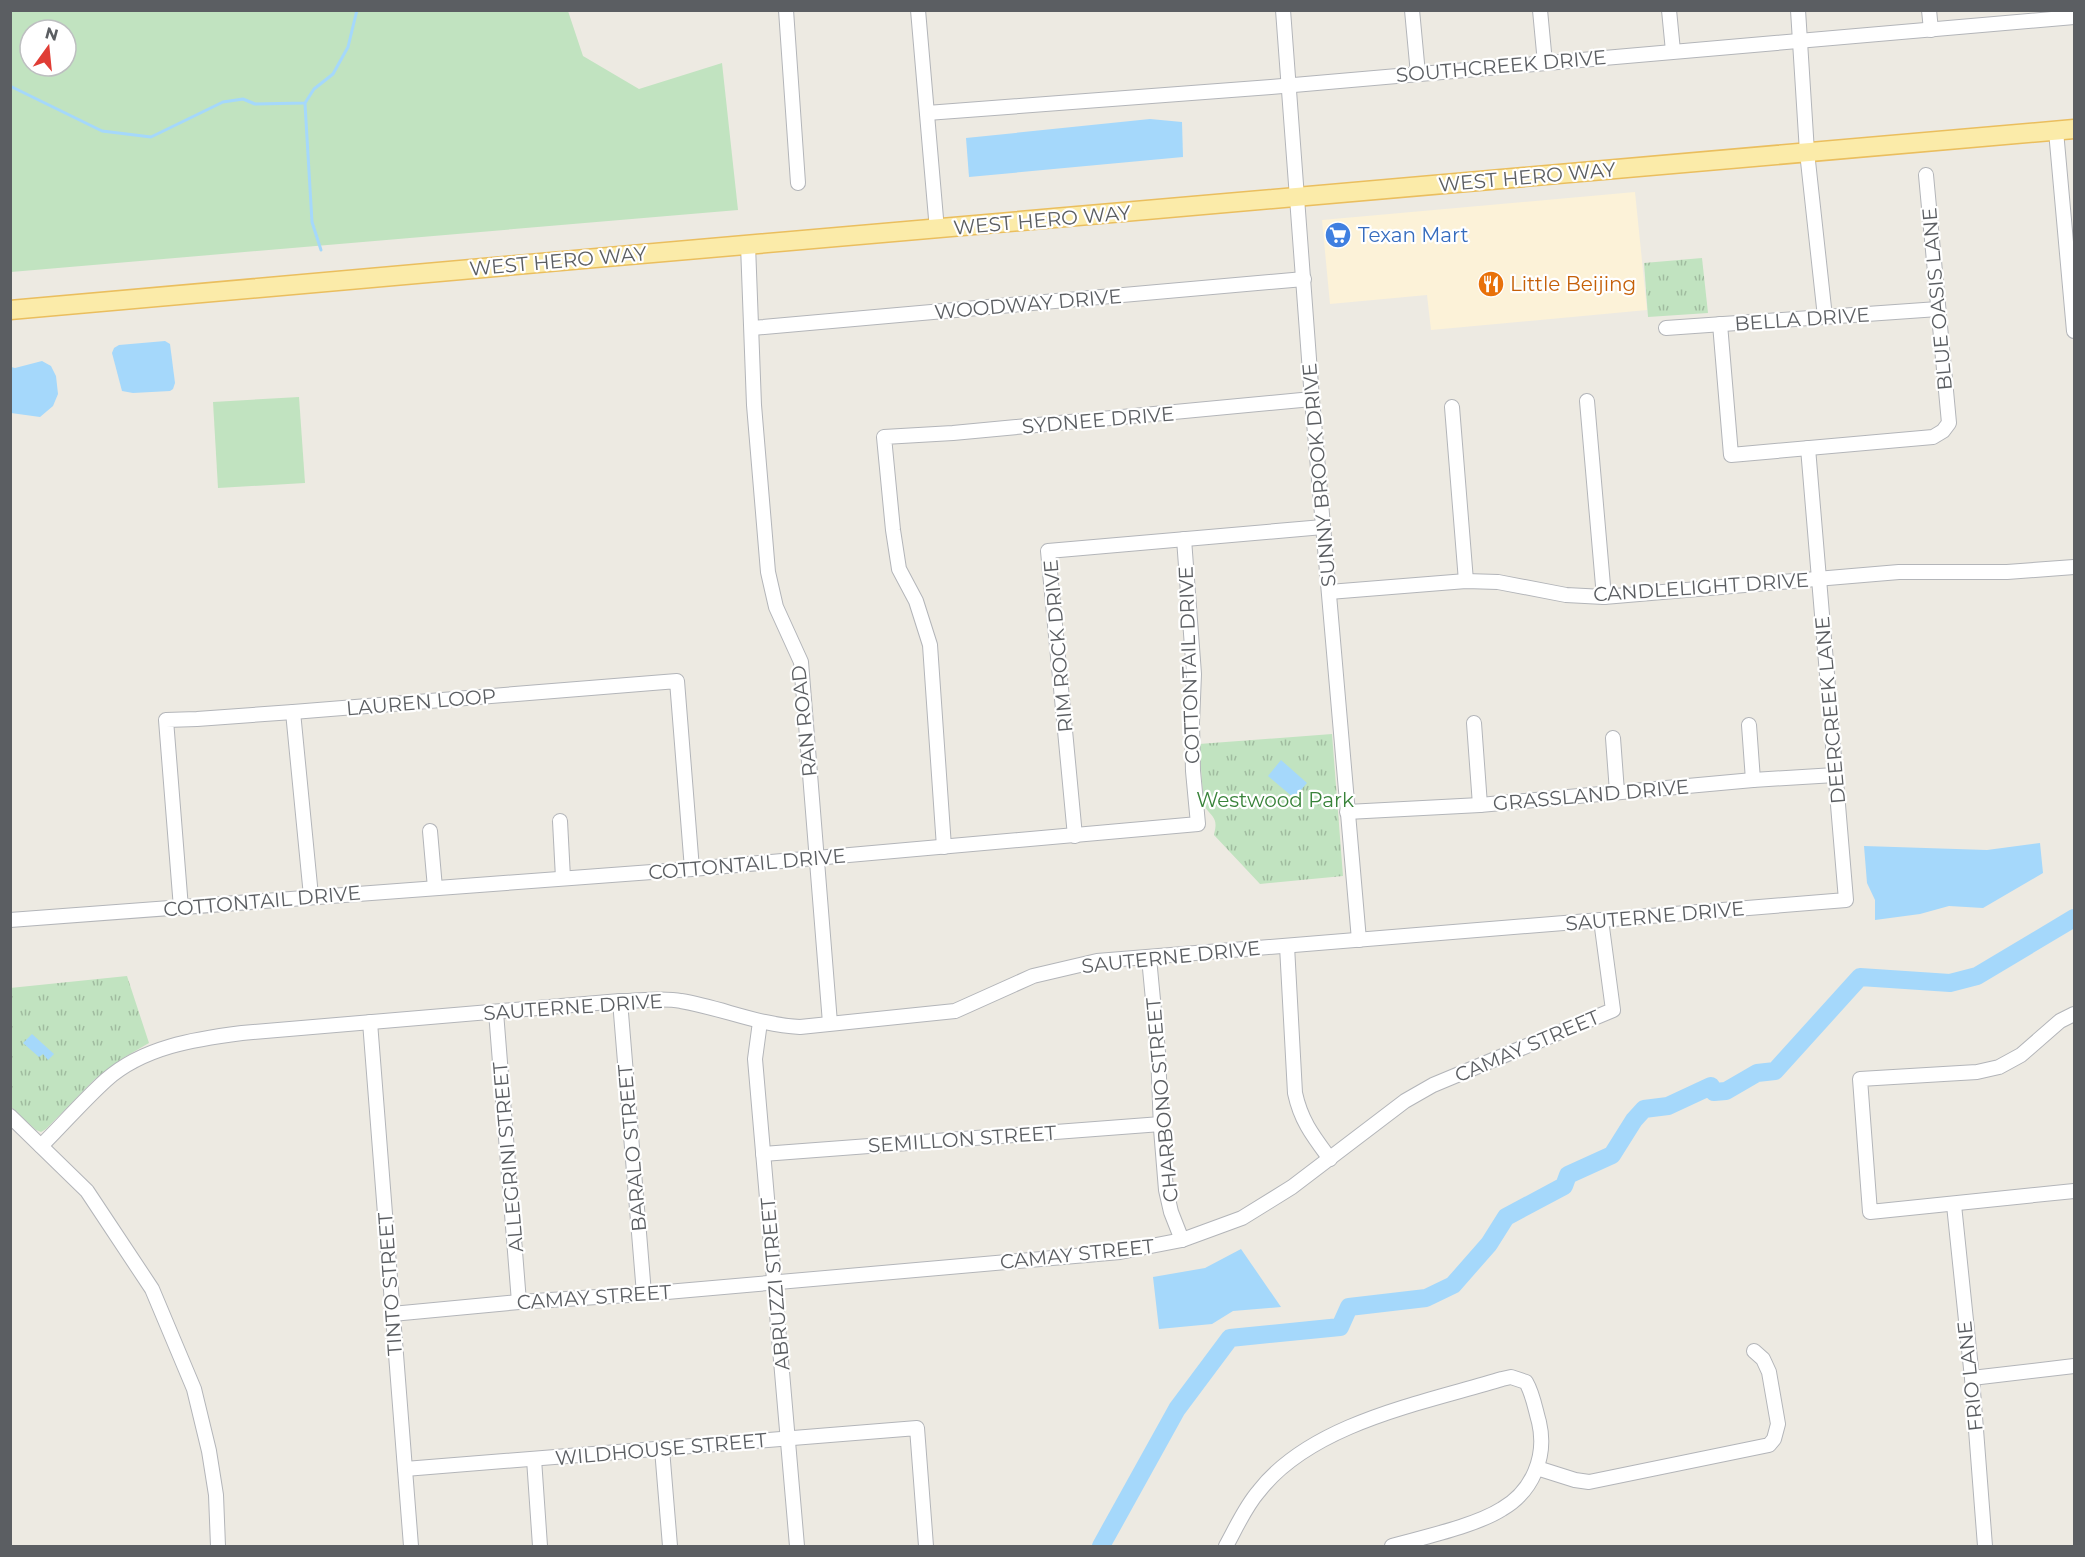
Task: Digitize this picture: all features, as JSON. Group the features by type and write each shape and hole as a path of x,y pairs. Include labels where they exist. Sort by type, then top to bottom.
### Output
{"main road":[{"name":"WEST HERO WAY","path":"10,310 2065,130"}],"street":[{"path":"786,10 798,183"},
{"path":"918,10 937,230"},
{"name":"SUNNY BROOK DRIVE","path":"1283,10 1312,399 1359,940"},
{"path":"1412,10 1418,74"},
{"path":"1540,10 1545,63"},
{"path":"1669,10 1672,51"},
{"path":"1798,10 1807,152 1825,317"},
{"path":"1929,10 1931,30"},
{"name":"SOUTHCREEK DRIVE","path":"927,112 1801,42 2056,15 2074,17"},
{"path":"2065,130 2074,331"},
{"name":"BLUE OASIS LANE","path":"1808,448 1933,437 1944,431 1949,423 1926,175"},
{"name":"RAN ROAD","path":"748,245 754,405 768,572 776,607 801,662 830,1023"},
{"name":"WOODWAY DRIVE","path":"752,328 1304,279"},
{"name":"BELLA DRIVE","path":"1666,328 1938,309"},
{"path":"1720,324 1731,455 1808,448"},
{"name":"SYDNEE DRIVE","path":"944,847 930,645 916,601 899,569 884,437 953,433 1312,399"},
{"path":"1587,401 1604,597"},
{"path":"1452,407 1466,581"},
{"name":"DEERCREEK LANE","path":"1808,448 1846,900"},
{"name":"RIM ROCK DRIVE","path":"1075,836 1048,551 1323,526"},
{"name":"COTTONTAIL DRIVE","path":"10,920 692,869 1198,824 1193,771 1194,674 1184,539"},
{"name":"CANDLELIGHT DRIVE","path":"1329,592 1466,581 1498,582 1566,595 1604,597 1899,572 2007,572 2074,567"},
{"name":"LAUREN LOOP","path":"181,908 166,720 677,681 692,869"},
{"path":"293,712 311,896"},
{"path":"1474,723 1480,805"},
{"path":"1749,724 1753,780"},
{"path":"1613,738 1617,792"},
{"name":"GRASSLAND DRIVE","path":"1347,812 1480,805 1753,780 1835,775"},
{"path":"560,821 563,878"},
{"path":"430,831 435,888"},
{"name":"SAUTERNE DRIVE","path":"41,1146 107,1079 136,1061 162,1049 195,1039 620,1001 679,1000 760,1022 800,1027 955,1011 1033,976 1097,961 1846,900"},
{"name":"CAMAY STREET","path":"392,1314 1120,1252 1182,1240 1242,1218 1330,1159 1404,1101 1433,1085 1613,1010 1601,920"},
{"path":"1287,946 1295,1093 1298,1108 1307,1128 1330,1159"},
{"name":"CHARBONO STREET","path":"1149,957 1158,1052 1166,1190 1182,1240"},
{"name":"BARALO STREET","path":"620,1001 644,1294"},
{"name":"ALLEGRINI STREET","path":"496,1012 519,1302"},
{"path":"2074,1014 2060,1022 2021,1055 1999,1067 1977,1072 1860,1079 1870,1212 2074,1191"},
{"name":"TINTO STREET","path":"370,1022 411,1546"},
{"name":"ABRUZZI STREET","path":"760,1022 755,1059 797,1546"},
{"path":"10,1116 87,1191 152,1289 194,1389 209,1451 216,1495 218,1546"},
{"name":"SEMILLON STREET","path":"763,1154 1161,1124"},
{"name":"FRIO LANE","path":"1954,1205 1972,1378 1985,1546"},
{"path":"1537,1468 1589,1482 1768,1445 1774,1439 1778,1424 1768,1372 1763,1359 1754,1351"},
{"path":"1972,1378 2074,1366"},
{"path":"1226,1546 1259,1490 1297,1454 1317,1442 1343,1429 1389,1413 1502,1379 1511,1377 1526,1382 1531,1391 1543,1441 1537,1468 1528,1484 1503,1509 1486,1518 1392,1546"},
{"name":"WILDHOUSE STREET","path":"405,1469 917,1428 926,1546"},
{"path":"662,1449 670,1546"},
{"path":"534,1459 540,1546"}],"shaded area":[{"path":"1635,192 1647,310 1431,330 1427,295 1330,304 1322,220"}],"green space":[{"path":"11,10 568,11 583,56 639,89 722,63 738,210 11,272"},
{"path":"1702,258 1708,313 1648,317 1644,263"},
{"path":"299,397 305,483 218,488 213,402"},
{"name":"Westwood Park","path":"1332,734 1343,876 1260,884 1214,835 1216,825 1213,816 1204,806 1199,744"},
{"path":"127,976 149,1043 123,1058 94,1080 46,1129 41,1132 36,1130 11,1107 10,988"}],"water":[{"path":"1150,119 1182,122 1183,157 969,177 966,138"},
{"path":"165,341 170,344 175,383 173,389 133,393 122,391 112,353 114,348 119,345"},
{"path":"42,361 51,366 56,376 58,394 53,406 40,417 11,413 11,367"},
{"path":"1281,760 1307,783 1294,798 1268,776"},
{"path":"2040,843 2043,873 1983,908 1949,906 1920,914 1875,920 1875,900 1867,883 1864,846 1987,850"},
{"path":"32,1034 54,1054 48,1060 43,1054 39,1057 23,1043"},
{"path":"1241,1249 1281,1307 1233,1311 1212,1324 1159,1329 1153,1277 1205,1268"}],"waterway":[{"path":"10,86 102,131 151,137 223,102 243,99 255,104 305,103 314,89 333,74 348,47 357,10"},
{"path":"305,104 312,222 321,250"},
{"path":"1101,1546 1177,1409 1230,1338 1340,1327 1349,1307 1426,1298 1453,1285 1489,1244 1506,1217 1564,1186 1568,1175 1612,1155 1634,1120 1644,1109 1668,1106 1711,1086 1714,1092 1726,1091 1757,1073 1775,1071 1860,977 1950,983 1977,976 2074,918"}],"place":[{"name":"Texan Mart","path":"1338,235"},
{"name":"Little Beijing","path":"1491,284"}]}
